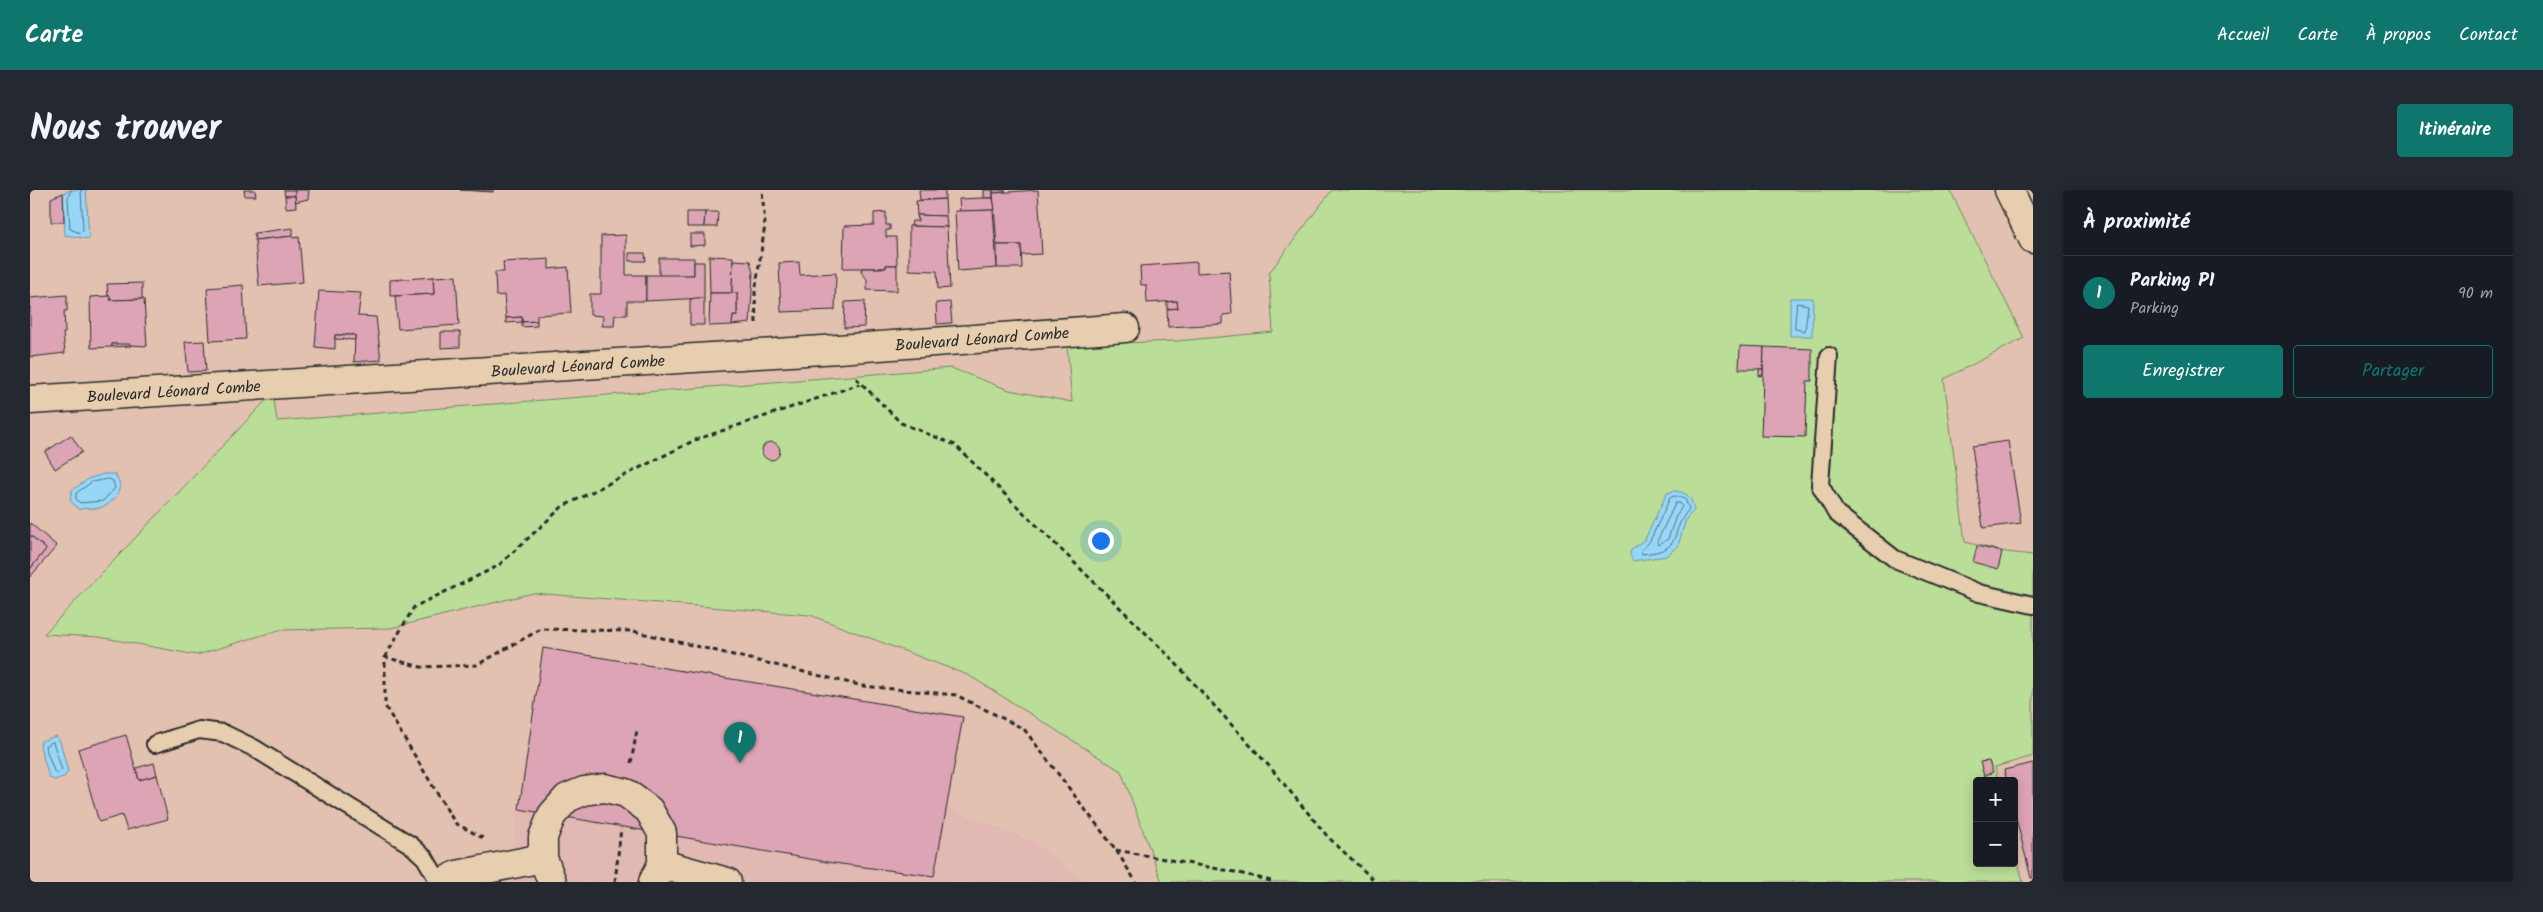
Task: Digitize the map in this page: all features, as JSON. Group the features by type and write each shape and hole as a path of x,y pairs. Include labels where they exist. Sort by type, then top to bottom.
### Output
{"street":[{"path":"2009,190 2033,239"},
{"name":"Boulevard Léonard Combe","path":"30,400 838,350 1125,328"},
{"path":"447,880 497,868 547,870 543,837 552,815 567,798 584,791 605,788 626,793 649,810 662,833 657,873 727,882"}],"lane":[{"path":"1829,356 1820,485 1836,513 1894,559 1979,594 2033,605"},
{"path":"155,744 199,730 223,733 254,748 412,845 447,880"}],"path":[{"path":"757,354 755,293 765,225 762,190"},
{"path":"838,350 860,384 901,423 955,445 1171,658 1269,766 1328,837 1376,882"},
{"path":"485,839 455,823 385,706 385,657 414,607 498,566 562,507 695,440 860,384"},
{"path":"385,657 421,667 477,665 542,629 633,631 863,686 956,695 1024,729 1116,850 1136,882"},
{"path":"614,882 621,826"},
{"path":"1116,850 1235,872 1275,882"}],"shaded area":[{"path":"543,648 963,715 948,808 1033,842 1086,882 507,882"}],"green space":[{"path":"1332,190 1950,190 2024,338 1944,379 1965,542 2006,552 2033,555 2033,756 1995,767 1997,777 1973,777 1973,867 2018,867 2018,862 2023,882 1162,882 1121,771 970,676 810,615 533,593 391,628 279,630 197,655 99,637 44,634 273,393 277,421 951,368 1009,390 1072,402 1067,345 1177,341 1273,332 1269,273"}],"water":[{"path":"71,190 86,190 89,239 65,235 63,193"},
{"path":"1790,298 1813,298 1812,336 1790,336"},
{"path":"104,474 115,474 120,484 116,496 103,507 79,510 70,500 72,490 90,478"},
{"path":"1674,491 1688,496 1694,510 1686,519 1678,546 1666,556 1633,561 1630,555 1631,550 1645,539 1667,493"},
{"path":"56,736 60,741 68,772 64,777 54,780 49,777 40,746 41,741"}],"building":[{"path":"244,190 255,190 256,196 245,196"},
{"path":"284,190 295,190 295,196 285,196"},
{"path":"295,190 309,190 308,199 295,202"},
{"path":"460,190 493,190 493,192"},
{"path":"919,190 945,190 945,199 920,200"},
{"path":"984,190 993,190 993,198 984,198"},
{"path":"993,190 1005,190 1005,192 993,193"},
{"path":"1038,190 1042,254 1022,255 1021,245 997,245 993,193"},
{"path":"63,193 64,222 51,222 51,198"},
{"path":"285,196 295,196 296,207 286,208"},
{"path":"993,198 995,210 960,211 959,199"},
{"path":"945,199 946,216 917,215 916,201"},
{"path":"993,210 997,268 958,271 955,211"},
{"path":"687,212 705,212 704,227 687,227"},
{"path":"705,212 718,212 717,227 704,227"},
{"path":"886,212 886,225 890,225 890,230 886,230 886,237 896,237 897,265 886,265 886,268 843,268 844,226 874,225 874,213"},
{"path":"917,215 946,216 947,227 911,226 912,221 918,221"},
{"path":"909,226 947,227 950,288 938,289 937,271 909,270"},
{"path":"293,228 293,236 255,240 254,233"},
{"path":"690,234 705,234 705,245 690,246"},
{"path":"626,235 626,275 646,275 646,301 627,301 627,315 615,315 614,326 602,326 603,316 590,315 590,294 601,294 601,236"},
{"path":"293,236 293,238 299,237 303,282 259,286 255,240"},
{"path":"997,245 1021,245 1022,268 997,268"},
{"path":"629,253 645,253 646,261 629,261"},
{"path":"709,256 733,257 732,293 710,293"},
{"path":"659,258 694,258 694,275 659,276"},
{"path":"549,259 549,269 568,267 571,313 537,315 537,321 522,322 522,317 506,318 504,295 496,296 495,272 504,272 503,262"},
{"path":"733,260 750,261 753,273 750,323 732,325 733,315 737,315 737,293 732,293"},
{"path":"694,262 704,262 704,298 646,301 646,275 694,275"},
{"path":"799,262 800,275 836,273 835,310 781,312 779,263"},
{"path":"1197,262 1197,273 1229,271 1232,314 1223,315 1223,324 1168,327 1167,309 1178,308 1177,301 1147,303 1146,285 1141,285 1140,266"},
{"path":"886,265 897,265 897,291 867,290 867,279 861,272 862,268 886,268"},
{"path":"456,276 459,325 398,329 395,296 434,294 433,277"},
{"path":"433,277 434,294 390,296 390,280"},
{"path":"142,283 142,299 110,300 110,296 108,296 107,284"},
{"path":"243,285 246,339 210,341 207,288"},
{"path":"319,291 361,293 358,316 376,317 381,360 354,362 355,335 335,335 335,349 315,347"},
{"path":"710,293 737,293 737,315 733,315 732,325 709,326"},
{"path":"67,295 67,311 64,311 65,333 63,333 65,353 30,357 30,298"},
{"path":"110,296 110,300 144,299 147,346 112,344 112,347 91,348 90,297"},
{"path":"704,298 704,325 690,325 690,300"},
{"path":"865,301 864,327 844,328 845,302"},
{"path":"1177,301 1178,308 1167,309 1167,302"},
{"path":"950,302 952,323 937,324 936,303"},
{"path":"522,317 522,322 506,323 506,318"},
{"path":"537,321 537,326 522,327 522,322"},
{"path":"441,332 460,332 460,347 441,348"},
{"path":"335,335 355,335 355,340 335,339"},
{"path":"204,341 206,371 188,372 185,342"},
{"path":"112,344 130,344 131,346 112,347"},
{"path":"1740,346 1764,347 1763,369 1739,369"},
{"path":"1764,347 1812,349 1812,381 1807,381 1805,437 1761,436"},
{"path":"1759,369 1763,369 1763,375 1759,376"},
{"path":"71,435 82,452 55,469 45,452"},
{"path":"2008,441 2021,523 1983,528 1972,446"},
{"path":"767,442 775,442 780,447 778,458 767,460 762,455 762,447"},
{"path":"30,523 57,546 30,577 30,569 46,549 30,535"},
{"path":"30,535 46,549 30,569"},
{"path":"1977,546 2002,552 1998,569 1973,562"},
{"path":"543,648 963,717 934,876 833,863 519,809"},
{"path":"126,735 139,780 157,775 168,819 127,830 122,815 99,822 78,749"},
{"path":"1989,761 1993,772 1984,776 1980,762"},
{"path":"154,763 157,775 139,780 136,768"},
{"path":"2033,763 2033,878 2031,878 2018,826 2018,777 2006,777 2004,770"}],"place":[{"name":"Parking P1","path":"740,763"}]}
